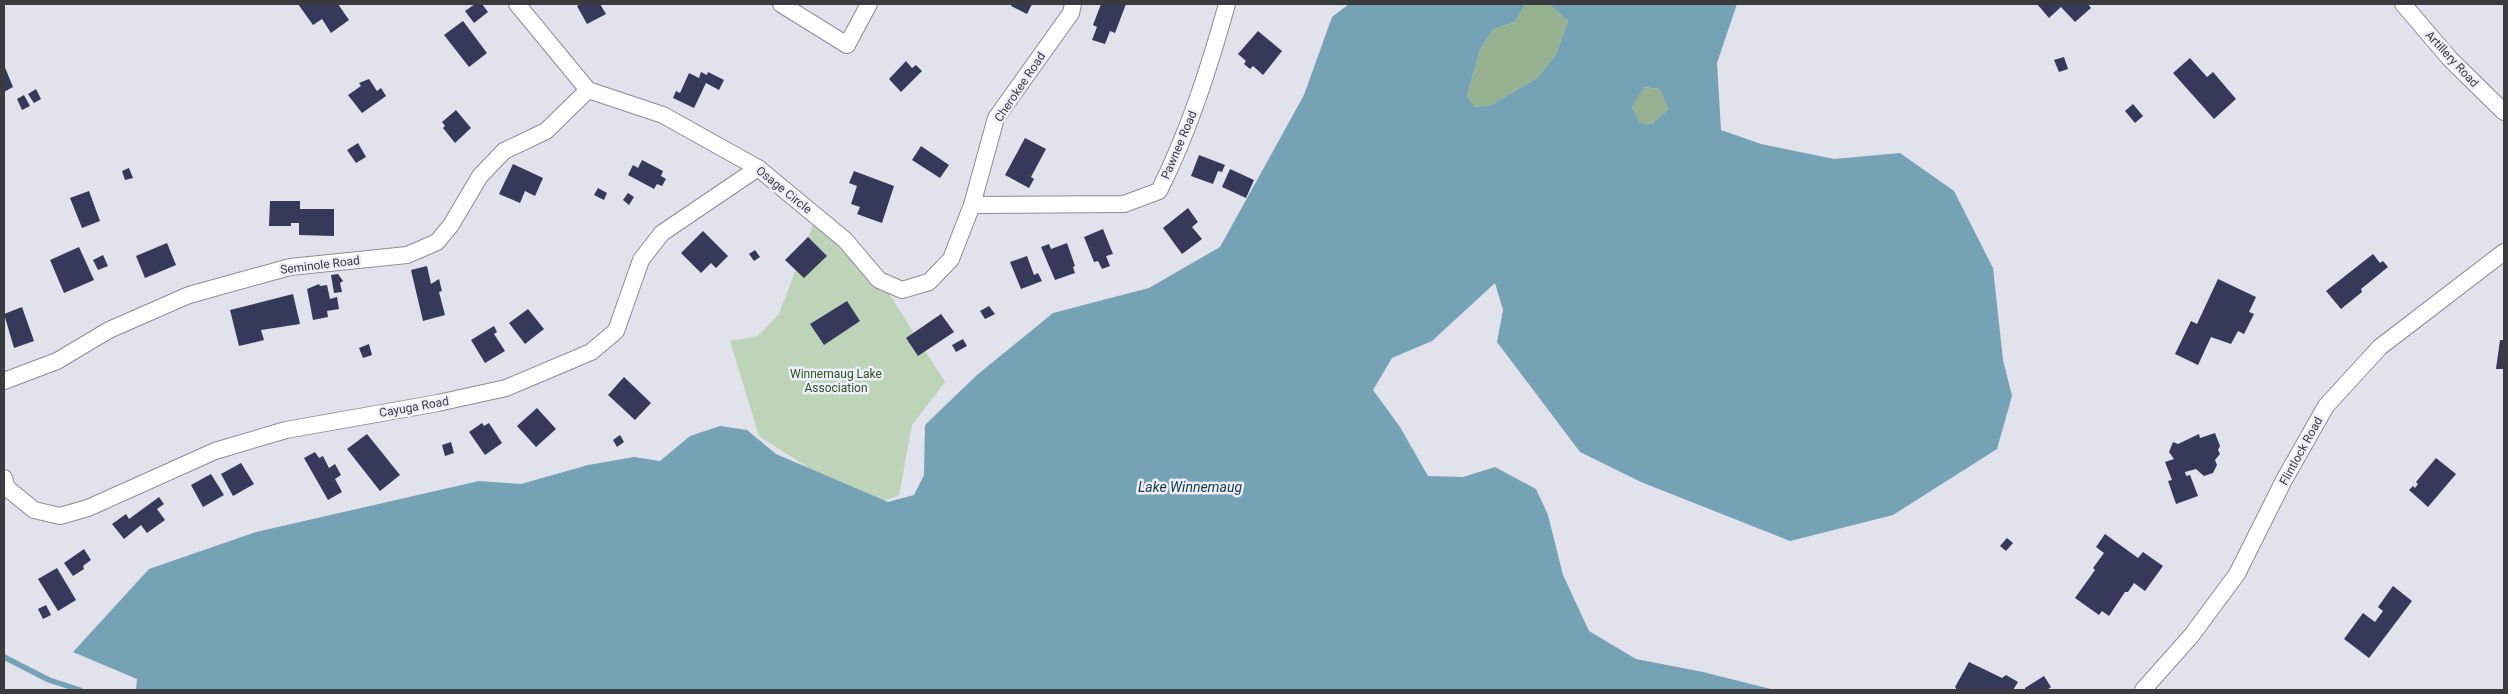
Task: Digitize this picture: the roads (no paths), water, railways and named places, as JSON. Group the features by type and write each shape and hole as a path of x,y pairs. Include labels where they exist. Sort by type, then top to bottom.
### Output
{"street":[{"path":"517,4 588,90"},
{"path":"781,4 846,45 869,4"},
{"name":"Cherokee Road","path":"972,205 996,118 1071,13 1073,4"},
{"name":"Pawnee Road","path":"972,205 1124,204 1159,191 1181,145 1210,64 1227,4"},
{"name":"Artillery Road","path":"2403,4 2450,59 2504,112"},
{"name":"Osage Circle","path":"588,90 663,115 758,168 845,240 879,280 902,290 929,282 951,260 972,205"},
{"name":"Seminole Road","path":"4,381 57,361 108,330 189,295 290,267 407,255 437,242 451,225 480,176 504,151 546,131 588,90"},
{"name":"Cayuga Road","path":"4,478 7,488 34,510 60,516 88,508 215,451 286,430 438,403 506,388 591,352 616,331 641,260 662,232 758,168"},
{"name":"Flintlock Road","path":"2143,690 2191,636 2237,574 2284,480 2326,406 2380,347 2504,252"}],"water":[{"name":"Lake Winnemaug","path":"1349,4 1529,4 1524,6 1515,22 1493,29 1480,50 1467,96 1475,107 1491,105 1537,78 1555,56 1568,21 1549,4 1737,4 1717,63 1721,130 1761,144 1834,159 1900,153 1954,191 1993,268 2003,360 2012,396 1997,449 1893,515 1790,541 1641,482 1580,452 1497,342 1503,310 1495,283 1432,341 1392,358 1373,390 1400,427 1428,476 1463,477 1495,467 1536,489 1548,515 1563,575 1589,631 1636,659 1703,672 1775,690 136,690 137,679 73,652 149,569 256,532 479,481 521,484 588,465 634,457 660,461 690,436 720,426 747,430 776,454 888,502 914,495 924,475 925,425 977,375 1053,313 1149,288 1220,247 1304,95 1332,17","holes":["1644,87 1660,89 1668,109 1652,124 1640,123 1632,107"]}],"waterway":[{"path":"4,657 49,680 80,690"}],"park label":[{"name":"Winnemaug Lake Association","path":"836,381"}]}
